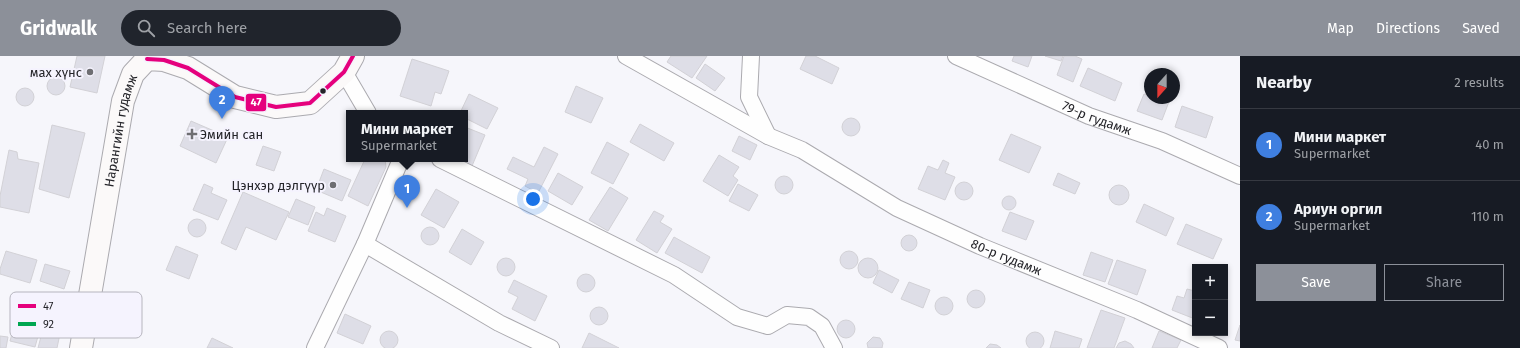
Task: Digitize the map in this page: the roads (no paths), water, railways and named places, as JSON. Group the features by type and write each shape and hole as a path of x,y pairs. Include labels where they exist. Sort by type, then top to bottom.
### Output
{"main road":[{"name":"Нарангийн гудамж","path":"91,292 123,101 133,74 145,57 164,60 188,68 235,97 276,107 310,103 348,64"},
{"name":"Нарангийн гудамж","path":"81,348 83,338"}],"street":[{"name":"80-р гудамж","path":"626,56 768,136 802,150 897,208 980,246 1138,310 1219,348"},
{"path":"751,56 749,97 768,136"},
{"name":"79-р гудамж","path":"956,56 1089,116 1162,141 1240,176"},
{"path":"348,64 367,110"},
{"path":"314,348 365,244 400,162"},
{"path":"446,162 674,275 737,317 768,326 787,315 810,316 822,326 834,348"},
{"path":"365,244 500,323 550,348"}],"place":[{"name":"мах хүнс","path":"90,72"},
{"name":"Ариун оргил","path":"222,119"},
{"name":"Эмийн сан","path":"192,134"},
{"name":"Цэнхэр дэлгүүр","path":"333,185"},
{"name":"Мини маркет","path":"407,208"}]}
